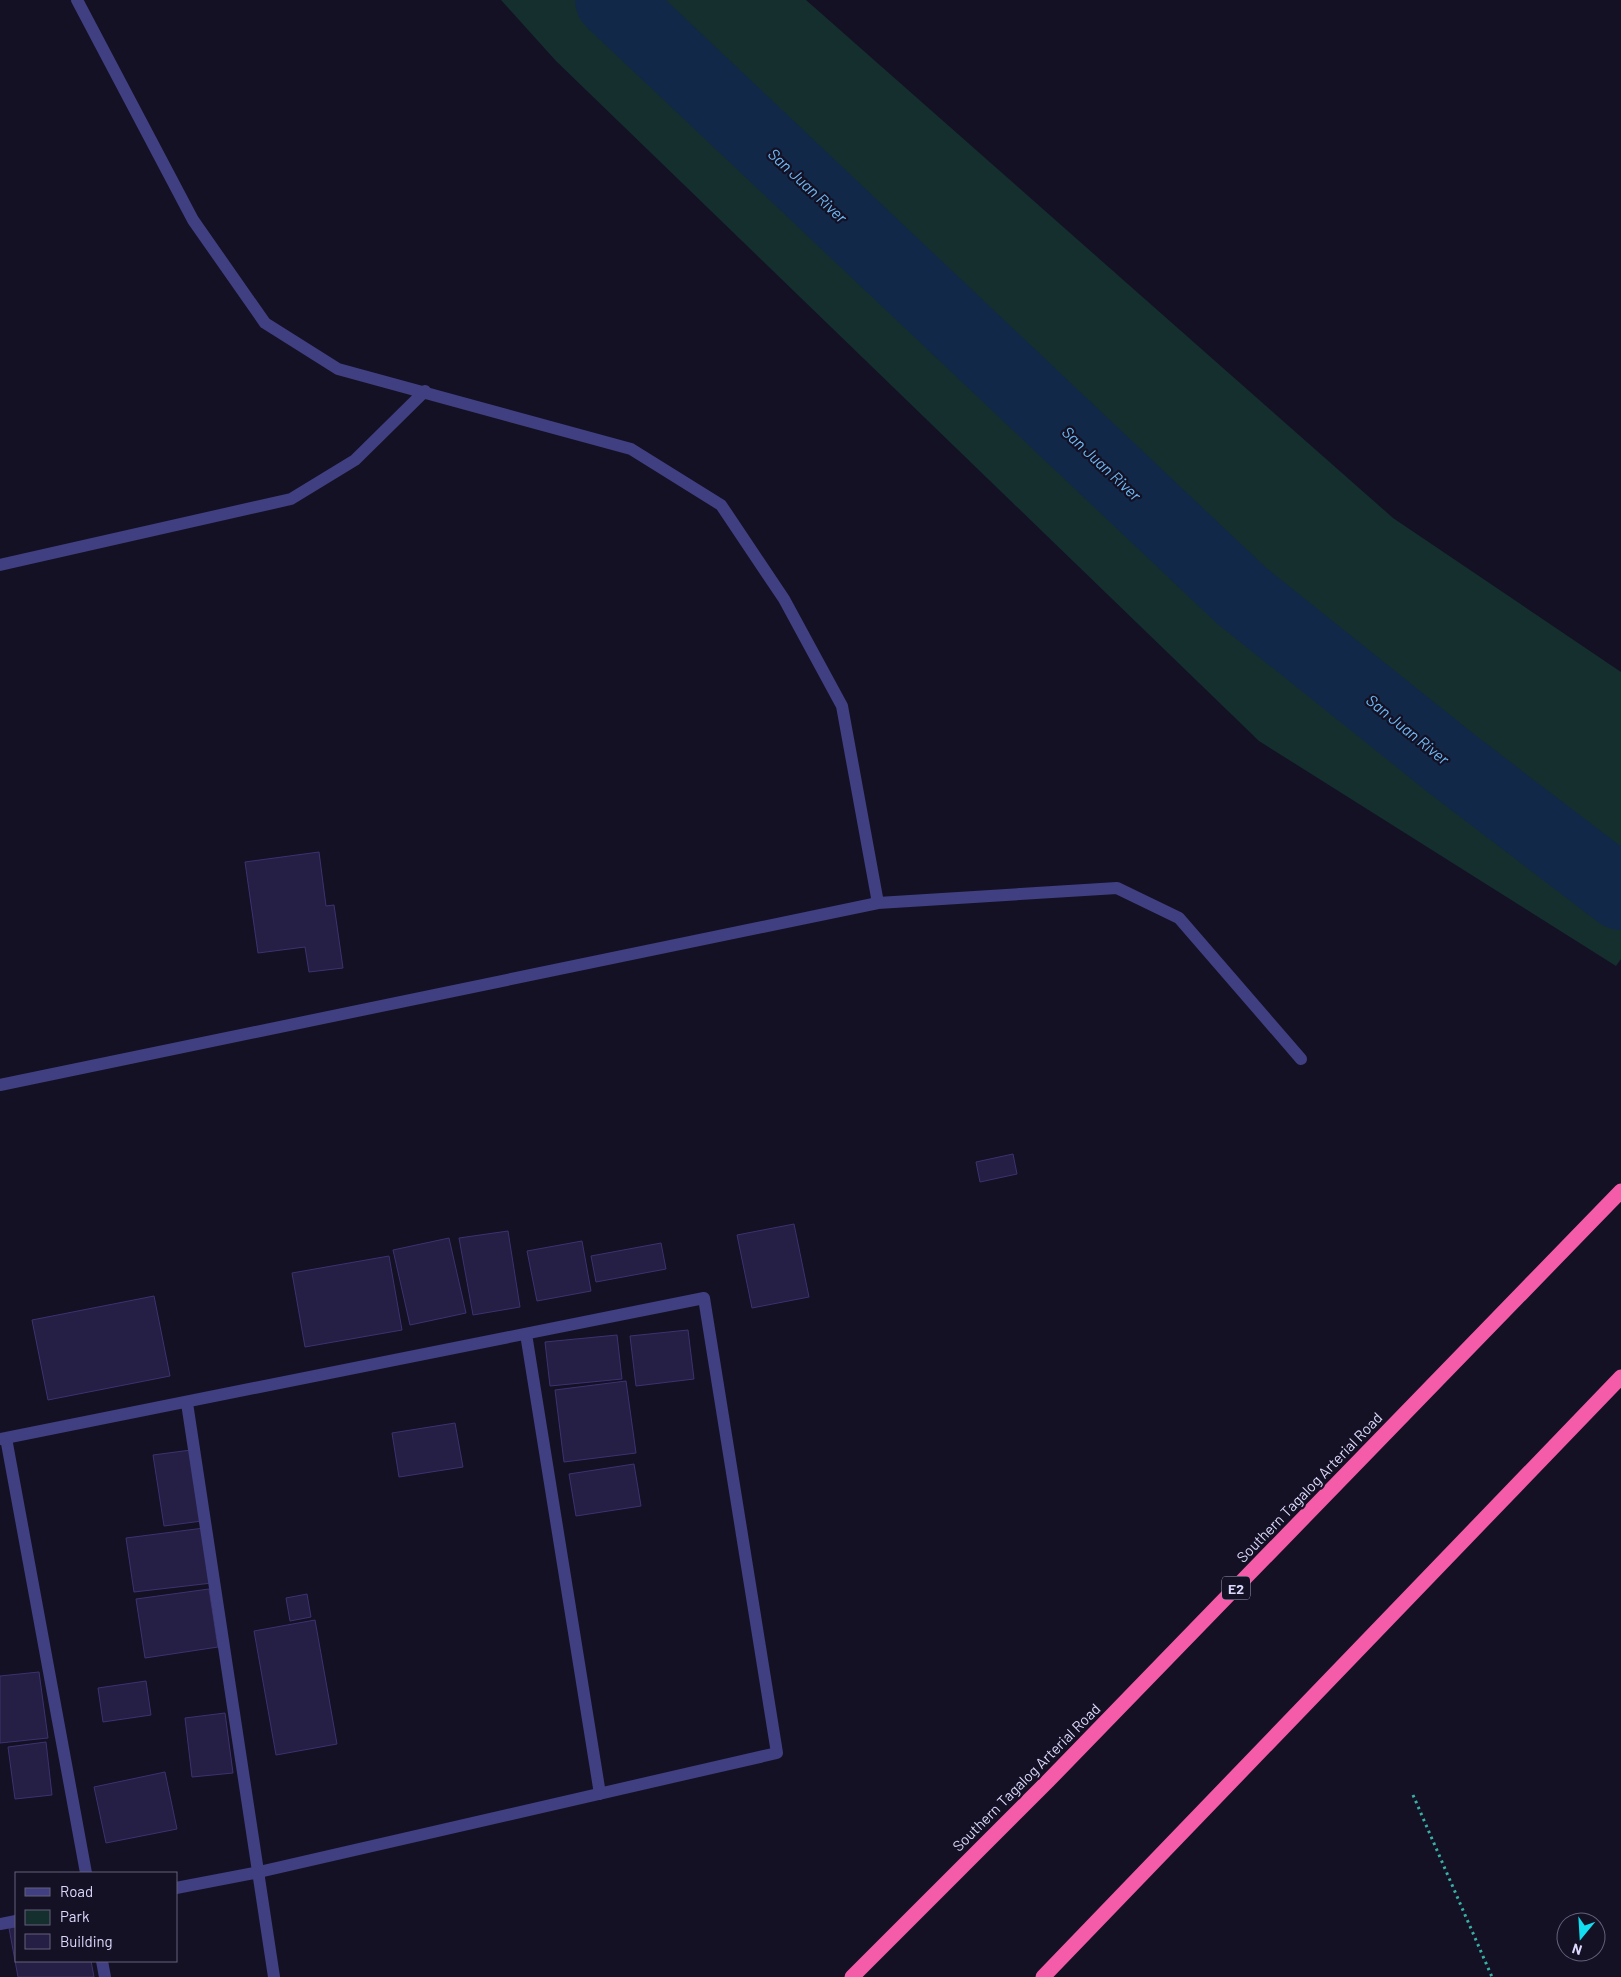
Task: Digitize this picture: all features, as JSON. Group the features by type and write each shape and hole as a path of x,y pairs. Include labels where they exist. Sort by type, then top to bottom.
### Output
{"highway":[{"name":"Southern Tagalog Arterial Road","path":"852,1977 1048,1781 1619,1194"},
{"path":"1043,1977 1621,1377"}],"street":[{"path":"77,0 193,220 265,323 338,369 425,391 631,449 721,504 784,599 842,706 878,903"},
{"path":"0,565 291,499 355,460 425,391"},
{"path":"0,1085 878,903 1117,888 1179,918 1301,1059"},
{"path":"86,1872 3,1438 187,1403 704,1298 777,1753 259,1872 178,1888"},
{"path":"526,1334 600,1794"},
{"path":"187,1403 274,1977"},
{"path":"0,1924 15,1921"},
{"path":"102,1962 105,1977"}],"path":[{"path":"1412,1795 1492,1977"}],"green space":[{"path":"501,0 806,0 1393,518 1621,672 1621,959 1616,966 1259,741 556,61"}],"building":[{"path":"319,852 326,906 334,905 343,968 309,972 305,947 258,953 245,862"},
{"path":"1013,1154 1017,1174 980,1182 976,1162"},
{"path":"794,1224 809,1297 752,1308 737,1235"},
{"path":"508,1231 520,1307 473,1315 459,1238"},
{"path":"449,1238 466,1313 410,1325 393,1250"},
{"path":"582,1241 591,1291 537,1301 527,1251"},
{"path":"661,1243 666,1269 596,1282 591,1256"},
{"path":"389,1256 402,1330 305,1347 292,1273"},
{"path":"154,1296 170,1376 48,1400 32,1320"},
{"path":"688,1330 694,1379 636,1386 630,1336"},
{"path":"617,1335 622,1379 550,1386 545,1342"},
{"path":"626,1381 636,1453 564,1462 555,1390"},
{"path":"455,1423 463,1467 399,1477 392,1433"},
{"path":"191,1450 202,1521 164,1526 153,1455"},
{"path":"634,1464 641,1506 576,1516 569,1474"},
{"path":"204,1528 212,1583 134,1592 126,1538"},
{"path":"209,1589 218,1647 145,1658 136,1599"},
{"path":"307,1594 311,1617 290,1621 286,1598"},
{"path":"315,1620 337,1744 276,1755 254,1631"},
{"path":"39,1672 48,1738 0,1743 0,1676"},
{"path":"146,1681 151,1715 103,1722 98,1688"},
{"path":"225,1713 233,1773 192,1777 185,1718"},
{"path":"46,1742 52,1795 15,1799 8,1747"},
{"path":"165,1772 177,1829 106,1843 94,1787"},
{"path":"15,1927 15,1961 9,1928"},
{"path":"15,1962 91,1962 94,1977 18,1977"}],"waterway":[{"name":"San Juan River","path":"612,0 1242,596 1452,764 1621,893"}]}
